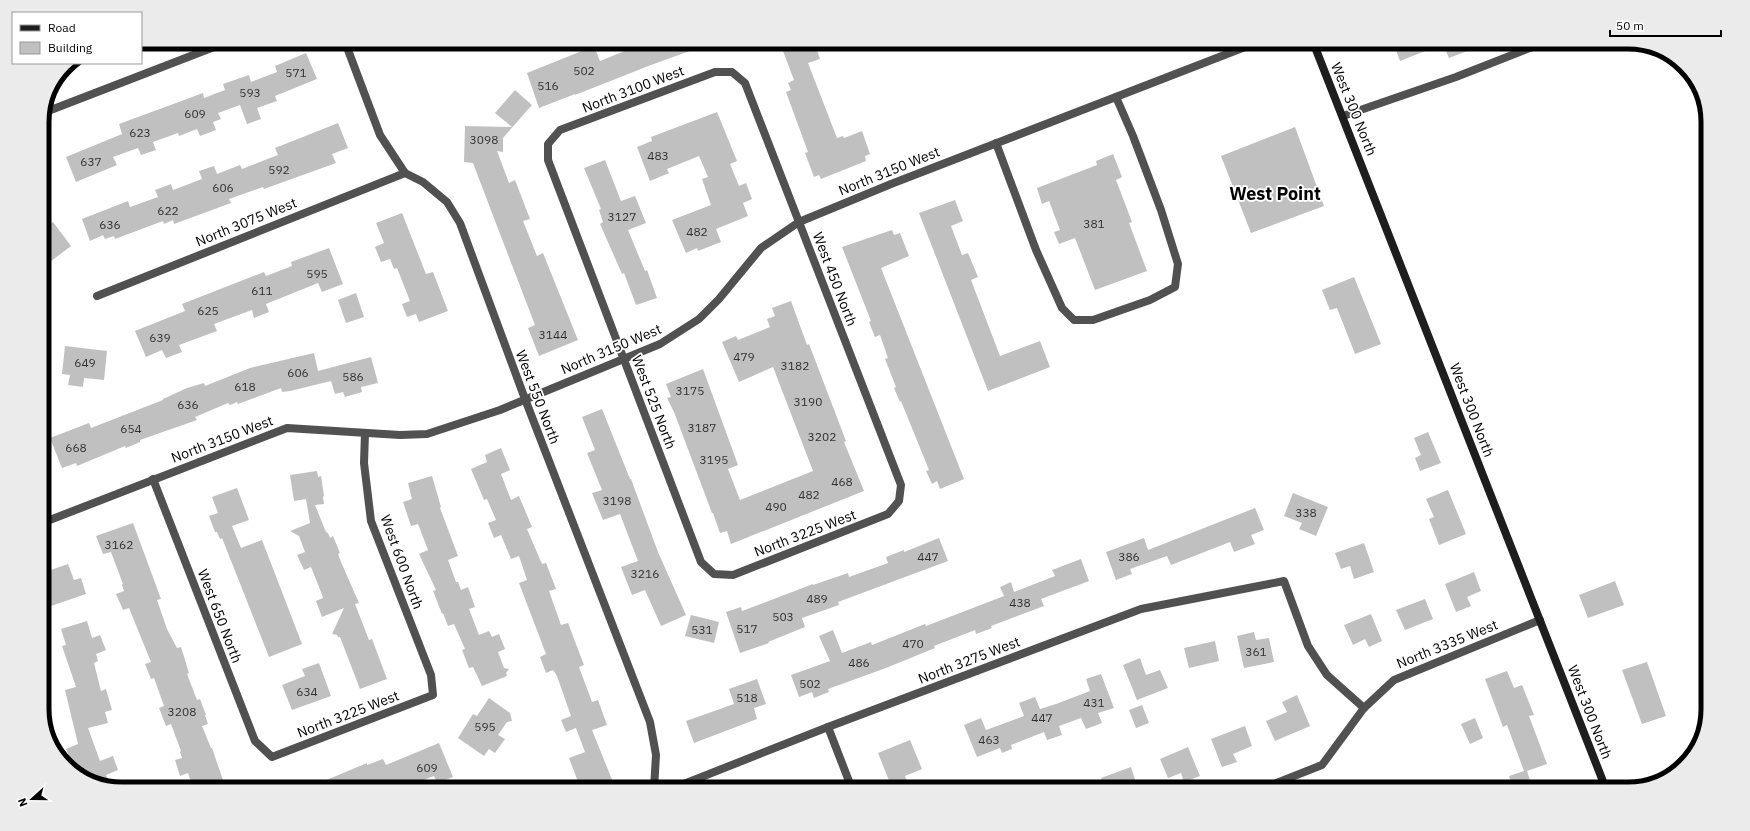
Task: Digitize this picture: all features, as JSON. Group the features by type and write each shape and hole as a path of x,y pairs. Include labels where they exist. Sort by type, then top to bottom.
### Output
{"main road":[{"name":"West 300 North","path":"1316,49 1603,782"}],"street":[{"path":"50,111 209,49"},
{"path":"348,49 380,135 405,173"},
{"name":"North 3150 West","path":"49,520 287,428 400,435 427,434 500,410 660,344 699,319 719,299 761,248 799,222 891,184 1240,49"},
{"path":"1343,116 1527,49"},
{"name":"North 3100 West","path":"548,144 560,130 715,72 732,72"},
{"name":"West 450 North","path":"732,72 745,82 901,485 899,501"},
{"path":"996,143 1036,250 1062,308 1074,320 1093,320 1150,300 1175,287 1178,264 1161,210 1133,136 1116,97"},
{"name":"West 525 North","path":"548,144 548,160 701,562 714,574"},
{"name":"North 3075 West","path":"97,296 405,173"},
{"name":"West 550 North","path":"405,173 423,182 447,202 460,223 524,400 650,722 656,755 654,782"},
{"name":"West 600 North","path":"365,433 364,463 371,521 431,675 434,696"},
{"name":"West 650 North","path":"153,479 255,742 272,758"},
{"name":"North 3225 West","path":"714,574 733,575 888,514 899,501"},
{"name":"North 3275 West","path":"689,782 828,727 1141,609 1284,580 1308,646 1327,675 1364,708"},
{"name":"North 3335 West","path":"1279,782 1322,765 1364,708 1394,680 1540,620"},
{"name":"North 3225 West","path":"272,758 434,696"},
{"path":"828,727 849,782"}],"building":[{"path":"587,49 595,49 600,61 630,49 695,49 539,108 527,73"},
{"path":"816,49 820,59 808,63 837,138 843,136 844,138 862,131 870,154 865,156 866,161 821,179 819,175 814,177 805,153 808,152 786,92 791,90 788,83 794,80 783,51"},
{"path":"1396,49 1430,49 1400,61"},
{"path":"1445,49 1472,49 1449,58"},
{"path":"306,53 317,79 275,96 277,101 257,108 261,119 247,124 240,105 218,113 221,119 213,122 216,130 200,136 197,129 179,136 178,133 153,142 156,150 141,155 138,148 113,157 117,165 76,182 66,157 122,134 119,124 203,93 204,98 225,90 223,84 249,75 251,82 277,72 275,66"},
{"path":"515,90 532,105 503,138 503,152 497,151 509,183 515,180 530,219 523,221 537,256 543,253 578,340 539,356 528,328 535,325 473,163 464,162 465,126 512,127 495,113"},
{"path":"717,112 737,161 730,164 739,186 746,183 752,199 743,203 748,216 716,229 721,242 698,251 697,248 686,253 672,220 711,205 702,179 708,177 699,156 667,169 669,173 650,181 637,147 652,141 651,137"},
{"path":"338,123 348,148 332,154 336,163 264,189 263,187 229,199 231,203 174,224 173,220 164,224 163,221 115,239 114,236 105,239 103,235 90,241 82,219 128,201 130,207 158,197 155,190 171,184 173,190 202,179 199,171 214,166 217,174 240,165 242,169 278,155 275,148"},
{"path":"1295,127 1324,206 1251,233 1221,156"},
{"path":"1113,154 1122,177 1116,180 1132,222 1129,223 1147,271 1095,290 1075,238 1059,244 1054,232 1060,230 1049,201 1042,204 1037,188 1097,165 1096,161"},
{"path":"605,160 621,201 635,196 646,223 628,230 645,271 647,270 657,298 636,305 624,273 622,274 600,224 603,222 599,210 601,209 584,168"},
{"path":"955,200 963,221 951,226 962,255 968,253 978,277 971,280 1000,356 1040,341 1050,367 988,391 919,213"},
{"path":"402,213 426,274 433,272 448,311 419,322 416,314 407,317 402,304 410,301 397,268 394,269 390,259 381,262 375,247 384,243 376,223"},
{"path":"53,222 71,246 49,263 49,225"},
{"path":"892,230 894,235 900,233 909,256 881,268 964,479 940,489 937,481 932,484 926,471 929,470 901,401 900,402 894,388 896,387 885,359 888,358 880,335 875,337 869,322 871,321 842,247"},
{"path":"329,248 343,284 322,292 318,283 266,304 269,312 254,318 252,310 214,324 217,331 179,345 182,352 166,358 162,350 146,357 135,331 185,311 182,304 264,272 266,276 292,266 291,262"},
{"path":"1354,277 1381,344 1355,354 1337,308 1330,310 1322,290"},
{"path":"356,293 364,317 346,323 338,300"},
{"path":"791,301 807,345 809,344 846,441 844,442 864,491 731,544 727,531 720,533 674,412 667,398 671,397 666,384 703,369 738,465 728,469 740,500 813,471 773,367 739,382 722,342 736,336 738,340 770,327 767,319 775,316 772,308"},
{"path":"65,346 107,351 104,380 84,378 83,387 68,385 70,375 62,374"},
{"path":"314,353 318,371 371,357 378,383 361,387 362,392 345,397 343,392 335,394 331,381 290,391 282,392 281,388 238,404 237,402 230,405 228,403 195,417 197,420 140,440 140,442 126,448 125,446 77,466 76,463 62,468 50,438 89,423 91,428 163,400 187,388 204,383 205,386 250,368"},
{"path":"602,409 631,479 658,552 686,615 661,626 645,590 632,595 621,567 638,561 620,514 603,520 592,493 602,490 587,453 595,450 582,417"},
{"path":"1428,432 1441,463 1420,471 1415,458 1421,455 1414,438"},
{"path":"501,448 510,470 501,474 511,500 519,496 532,527 527,529 542,564 546,563 556,589 549,591 561,625 568,623 584,665 579,667 592,702 598,700 607,725 592,730 613,782 578,782 569,758 585,752 576,728 566,732 561,720 571,716 557,676 553,670 546,673 540,657 546,654 519,583 527,580 519,556 511,559 501,535 494,538 488,523 496,520 487,499 484,500 471,469 487,462 485,455"},
{"path":"317,471 318,477 321,476 324,504 315,505 326,532 330,538 333,536 340,553 338,554 341,562 359,603 355,604 369,640 372,639 387,679 360,689 340,637 332,634 344,608 322,617 316,601 323,598 321,592 311,567 304,570 297,555 305,552 299,536 290,531 310,523 306,499 294,501 290,475"},
{"path":"432,476 441,507 440,508 458,556 448,560 456,582 458,582 461,590 468,587 475,607 469,609 479,635 489,631 492,637 499,634 505,649 498,652 504,668 509,669 506,673 507,676 482,686 473,667 469,668 462,650 465,649 454,624 448,626 443,613 442,614 433,591 436,590 419,554 428,550 418,524 411,526 403,502 412,499 408,483"},
{"path":"237,488 249,520 232,526 241,548 262,540 302,644 269,657 222,538 220,539 217,532 215,532 209,516 218,513 212,497"},
{"path":"1448,490 1466,534 1439,545 1429,519 1434,517 1426,499"},
{"path":"1293,493 1328,507 1316,536 1299,529 1302,523 1284,516"},
{"path":"1255,508 1264,530 1251,535 1255,544 1234,552 1230,542 1171,565 1167,556 1130,569 1132,574 1116,580 1106,552 1144,538 1148,550"},
{"path":"133,523 161,599 157,600 167,629 177,648 181,647 189,673 187,674 197,700 200,699 206,715 208,724 202,726 212,748 224,782 191,782 188,773 180,776 175,760 182,758 181,751 171,724 166,726 159,708 164,706 154,678 151,679 145,664 151,662 129,608 123,610 116,594 124,591 123,584 111,552 103,554 96,536"},
{"path":"939,538 948,561 838,602 839,605 802,618 805,627 768,642 769,643 740,653 726,612 741,607 742,611 813,584 848,573 849,577 888,563 886,557 904,550 904,552"},
{"path":"1364,543 1374,572 1354,579 1350,566 1341,569 1335,553"},
{"path":"1081,559 1089,581 1041,599 1044,606 991,626 992,628 976,634 975,630 934,646 935,648 886,668 828,689 829,692 814,698 812,692 799,697 791,675 830,661 819,636 833,630 842,653 871,642 872,645 925,624 926,626 1004,596 1000,587 1011,582 1014,592 1055,576 1052,570"},
{"path":"68,564 74,580 81,578 86,594 51,606 49,599 49,571"},
{"path":"1474,572 1481,591 1467,597 1471,606 1456,612 1445,584"},
{"path":"1615,581 1624,605 1588,618 1579,595"},
{"path":"1425,599 1433,619 1405,630 1396,610"},
{"path":"1371,614 1382,641 1369,647 1365,639 1353,645 1344,625"},
{"path":"691,615 719,622 714,643 685,636"},
{"path":"87,621 92,638 100,635 106,650 96,654 98,661 94,663 101,691 106,689 112,710 105,712 108,723 88,728 100,761 113,756 118,770 106,775 109,781 86,772 72,762 66,749 78,744 65,690 76,687 62,646 66,645 61,629"},
{"path":"1254,632 1256,640 1269,638 1274,662 1244,668 1237,636"},
{"path":"1215,641 1219,661 1189,668 1184,648"},
{"path":"1140,658 1146,675 1160,670 1168,688 1137,700 1123,665"},
{"path":"1647,662 1666,716 1642,724 1622,670"},
{"path":"319,663 331,696 292,710 282,685 305,676 302,669"},
{"path":"1507,671 1514,688 1522,685 1534,715 1529,716 1547,764 1527,771 1531,782 1511,782 1509,776 1524,771 1507,725 1503,727 1485,679"},
{"path":"1101,674 1114,708 1098,713 1102,723 1086,729 1081,718 1059,726 1062,735 1047,740 1044,732 1011,745 1012,749 1002,753 1000,748 977,757 964,725 981,718 986,730 1024,716 1019,703 1035,697 1040,709 1056,704 1090,691 1086,679"},
{"path":"757,679 766,704 754,708 757,719 694,743 686,721 734,704 729,689"},
{"path":"1297,695 1310,726 1275,741 1266,721 1287,712 1282,702"},
{"path":"489,698 510,713 512,721 507,722 498,735 505,739 495,753 489,749 484,756 458,738 473,714 477,716"},
{"path":"1142,705 1149,723 1136,728 1129,710"},
{"path":"1475,718 1483,738 1470,744 1461,724"},
{"path":"1245,726 1252,746 1233,754 1237,762 1222,767 1211,739"},
{"path":"910,740 922,769 905,776 907,781 905,782 890,782 878,753"},
{"path":"439,743 453,777 440,782 437,782 434,776 418,782 322,782 367,763 367,765 383,759 386,765"},
{"path":"1188,747 1200,776 1184,782 1181,773 1168,778 1160,759"},
{"path":"1131,767 1136,782 1102,782 1101,778"}],"district":[{"name":"West Point","path":"1275,193"}]}
